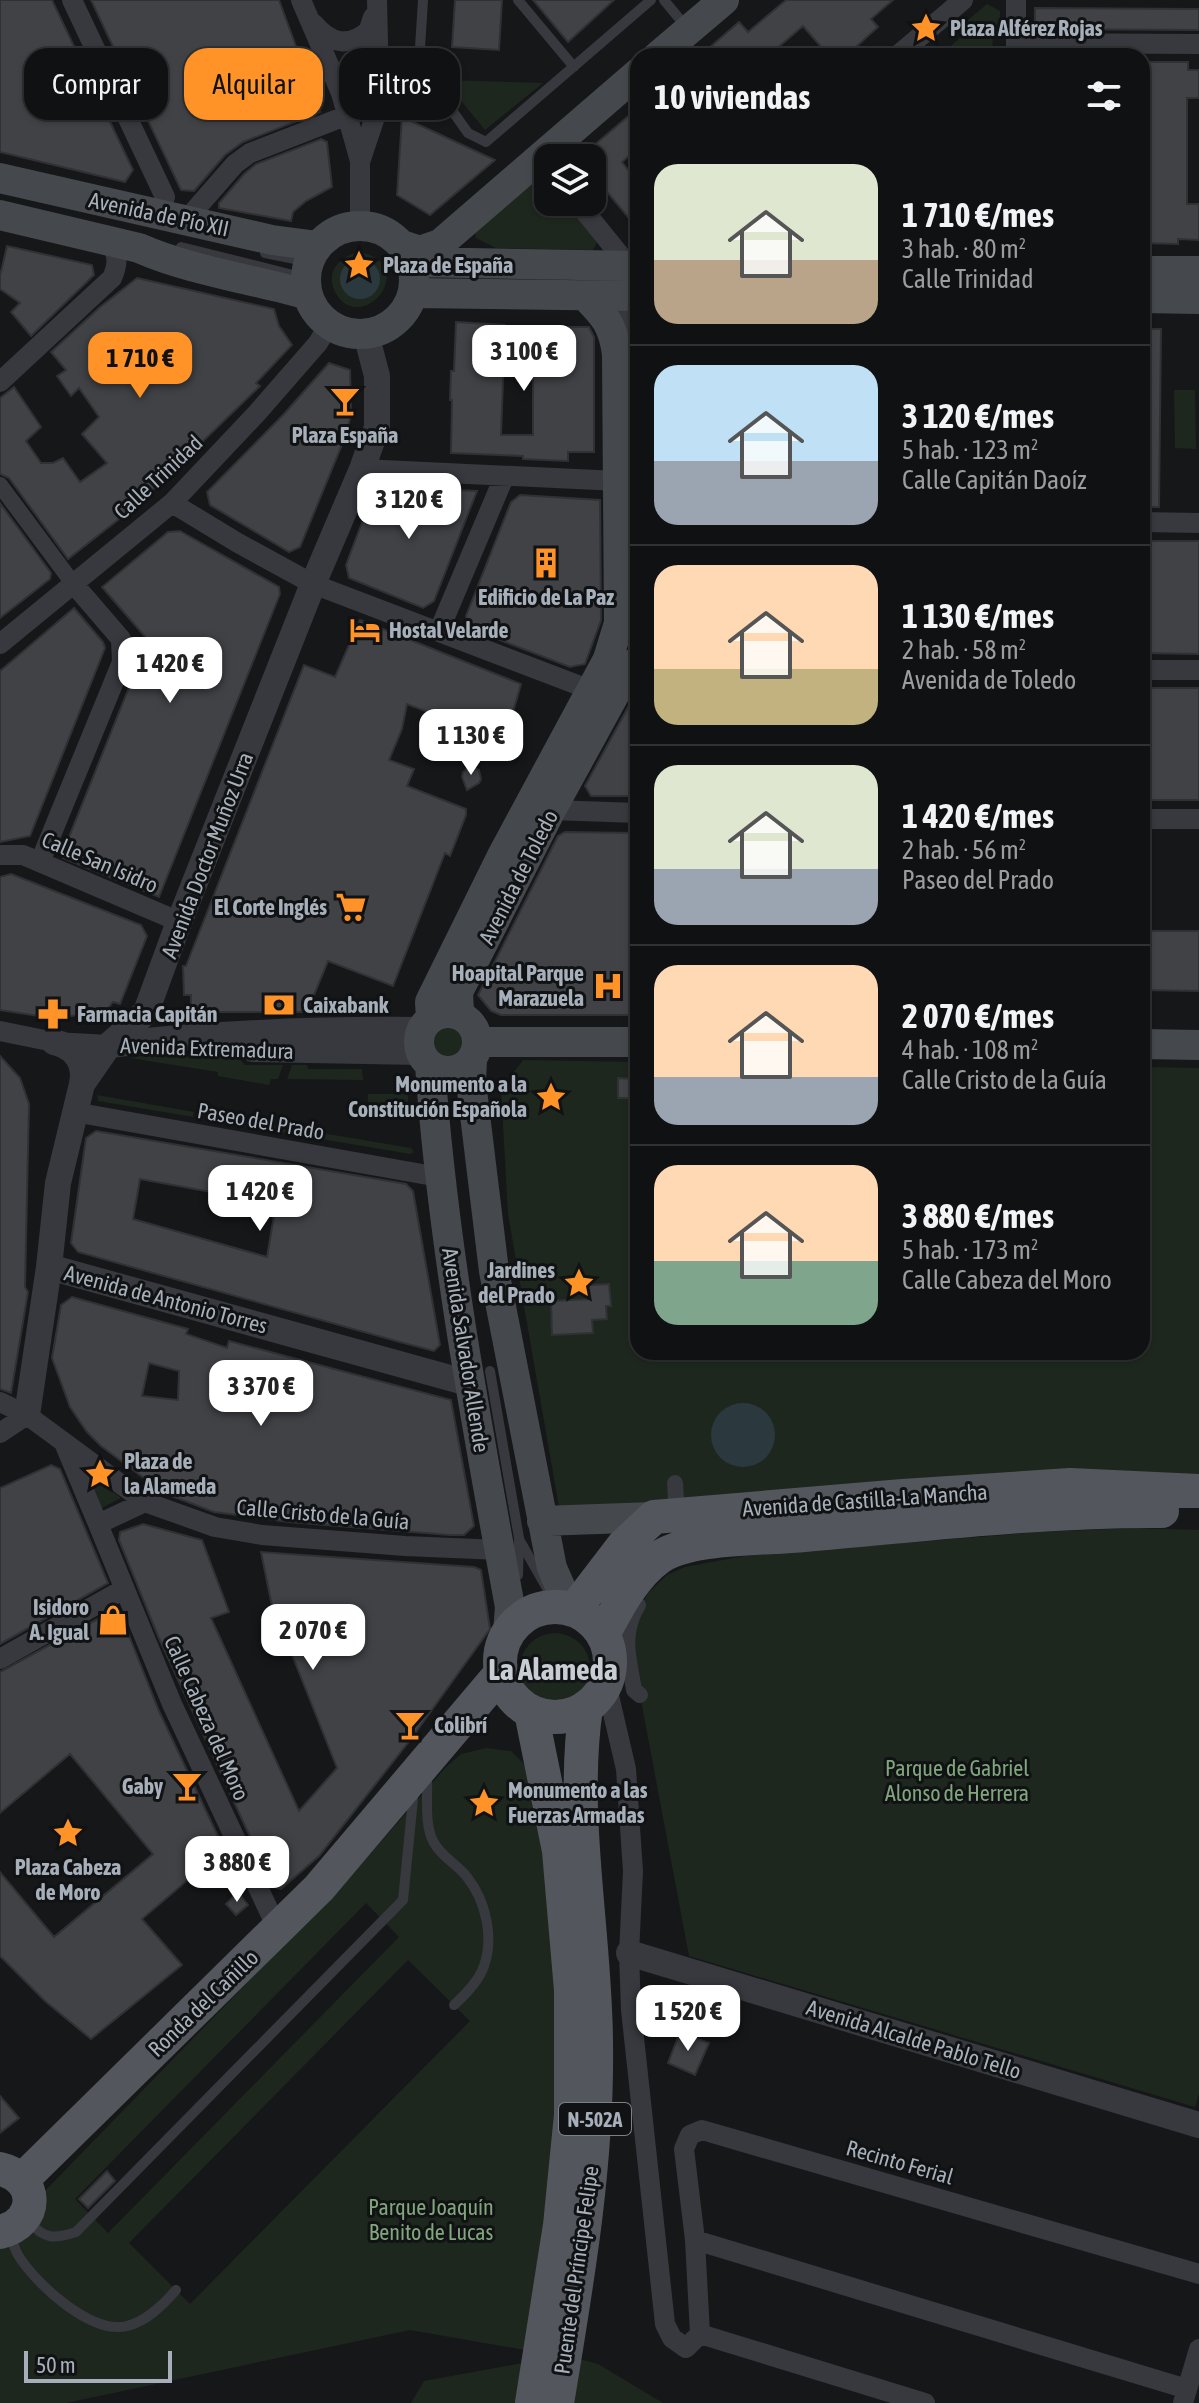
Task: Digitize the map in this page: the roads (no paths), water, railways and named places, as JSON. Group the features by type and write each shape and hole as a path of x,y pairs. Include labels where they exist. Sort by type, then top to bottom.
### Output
{"main road":[{"path":"668,48 724,0"},
{"path":"563,144 630,81"},
{"path":"407,254 434,247 534,169"},
{"name":"Avenida de Pío XII","path":"0,178 175,227 317,248"},
{"path":"473,214 467,228 468,243 478,257 494,263"},
{"name":"Avenida de Pío XII","path":"0,215 139,248 160,258 308,293"},
{"path":"360,226 380,230 407,254 414,274 409,305 396,321 379,331 366,334 350,333 329,325 318,315 308,293 308,266 317,248 337,231 360,226"},
{"path":"407,254 494,263 630,266"},
{"path":"1150,271 1199,271"},
{"path":"413,293 585,296 628,303"},
{"name":"Avenida de Toledo","path":"433,1036 430,1002 503,854 608,659 619,623 617,354 614,333 605,316 585,296"},
{"path":"1150,298 1199,299"},
{"path":"619,623 621,640 630,649"},
{"name":"Avenida de Toledo","path":"433,1036 630,666"},
{"path":"433,1036 474,1027 475,1051"},
{"name":"Avenida Extremadura","path":"433,1036 443,1071 461,1068 475,1051 630,1042"},
{"name":"Avenida Salvador Allende","path":"433,1036 439,1177 479,1377 520,1537 552,1568 581,1615"},
{"path":"1150,1044 1199,1045"},
{"name":"Avenida Salvador Allende","path":"475,1051 471,1082 494,1271 520,1537 510,1607 513,1627"},
{"name":"Avenida de Castilla-La Mancha","path":"791,1520 1070,1485 1199,1491"},
{"name":"Avenida de Castilla-La Mancha","path":"673,1525 1111,1511 1199,1513"},
{"path":"520,1537 673,1525"},
{"path":"596,1695 569,1715 550,1717 531,1712 517,1702 507,1689 501,1673 500,1652 513,1627 530,1613 544,1608 581,1615 623,1546 673,1525"},
{"name":"N-502A","path":"581,1615 610,1659 596,1695"},
{"name":"Ronda del Cañillo","path":"12,2226 30,2198 11,2175 278,1930 319,1888 501,1673"},
{"name":"Puente del Príncipe Felipe","path":"532,2403 560,2225 571,2115 570,1842 579,1766 596,1695"},
{"name":"Puente del Príncipe Felipe","path":"531,1712 570,1842 593,1955 597,2100 586,2216 557,2403"}],"street":[{"path":"72,0 165,197 175,227 235,164 250,153 339,118"},
{"path":"301,0 339,88"},
{"path":"906,48 963,0"},
{"path":"1016,0 1016,48"},
{"path":"363,48 377,5"},
{"path":"360,162 375,117 379,84 377,5"},
{"path":"309,19 332,41 358,39 368,31"},
{"path":"1053,48 1199,44"},
{"path":"349,120 360,162 360,226"},
{"path":"589,216 630,263"},
{"path":"0,382 112,278 117,262 113,246 107,240"},
{"name":"Calle Trinidad","path":"0,644 172,503 257,413 318,343 329,325"},
{"name":"Avenida Doctor Muñoz Urra","path":"27,1415 58,1183 82,1084 109,1045 146,1012 313,584 362,469 377,427 377,376 366,334"},
{"path":"362,469 618,481"},
{"path":"439,631 504,477"},
{"path":"0,485 72,582 121,639 122,662 40,862"},
{"path":"172,503 313,584 591,690"},
{"path":"1150,522 1199,523"},
{"path":"1150,670 1199,670"},
{"path":"551,810 630,813"},
{"path":"1150,819 1199,819"},
{"name":"Calle San Isidro","path":"0,855 23,855 180,922"},
{"path":"146,1012 145,1020 150,1030 163,1035 186,1037"},
{"name":"Avenida Extremadura","path":"109,1045 186,1037 337,1029 433,1036"},
{"path":"0,1031 54,1042 109,1045"},
{"name":"Avenida Extremadura","path":"109,1045 433,1036"},
{"path":"54,1042 67,1047 77,1057 83,1070 82,1084"},
{"name":"Paseo del Prado","path":"74,1112 439,1177"},
{"name":"Avenida de Antonio Torres","path":"49,1267 479,1377"},
{"path":"0,1402 27,1415 63,1440 145,1502 98,1524 63,1440"},
{"path":"0,1433 27,1415"},
{"name":"Calle Cristo de la Guía","path":"145,1502 215,1527 262,1535 405,1546 520,1537"},
{"name":"Calle Cabeza del Moro","path":"98,1524 172,1704 278,1930"},
{"path":"640,1695 634,1690 626,1641 629,1621 647,1589 667,1572 673,1525 739,1552 801,1547 815,1550"},
{"path":"0,1659 124,1589"},
{"path":"596,1695 626,1769 633,1871 629,1953 631,2010 665,2324 672,2338 925,2403"},
{"name":"Avenida Alcalde Pablo Tello","path":"629,1953 1199,2125"},
{"name":"Recinto Ferial","path":"693,2341 695,2240 684,2149 690,2135 702,2130 1199,2274"},
{"path":"695,2240 1185,2396 1199,2349"}],"lane":[{"path":"423,0 419,64 468,133 486,142 651,0"},
{"path":"518,0 574,67"},
{"path":"664,0 689,30"},
{"path":"175,227 293,275 308,293"},
{"path":"255,251 295,259 317,248"},
{"path":"628,303 629,414"},
{"path":"1067,1501 1111,1511"},
{"path":"420,1767 431,1839 443,1856 466,1876 482,1901 489,1934 484,1966 470,1990 454,2005"},
{"path":"176,2290 160,2309 127,2326 105,2326 75,2313 29,2271 15,2251 12,2226 46,2237 57,2238 76,2232 403,1900 420,1767"}],"place":[{"name":"Plaza Alférez Rojas","path":"926,28"},
{"name":"Plaza de España","path":"359,265"},
{"name":"Plaza España","path":"345,401"},
{"name":"Edificio de La Paz","path":"546,563"},
{"name":"Hostal Velarde","path":"365,630"},
{"name":"El Corte Inglés","path":"351,907"},
{"name":"Hoapital Parque Marazuela","path":"608,986"},
{"name":"Caixabank","path":"279,1005"},
{"name":"Farmacia Capitán","path":"53,1014"},
{"name":"Monumento a la Constitución Española","path":"551,1097"},
{"name":"Jardines del Prado","path":"579,1283"},
{"name":"Plaza de la Alameda","path":"100,1474"},
{"name":"Isidoro A. Igual","path":"113,1620"},
{"name":"Colibrí","path":"410,1725"},
{"name":"Gaby","path":"187,1786"},
{"name":"Monumento a las Fuerzas Armadas","path":"484,1803"},
{"name":"Plaza Cabeza de Moro","path":"68,1833"}],"district":[{"name":"La Alameda","path":"553,1669"}],"park label":[{"name":"Parque de Gabriel Alonso de Herrera","path":"957,1780"},
{"name":"Parque Joaquín Benito de Lucas","path":"431,2220"}]}
